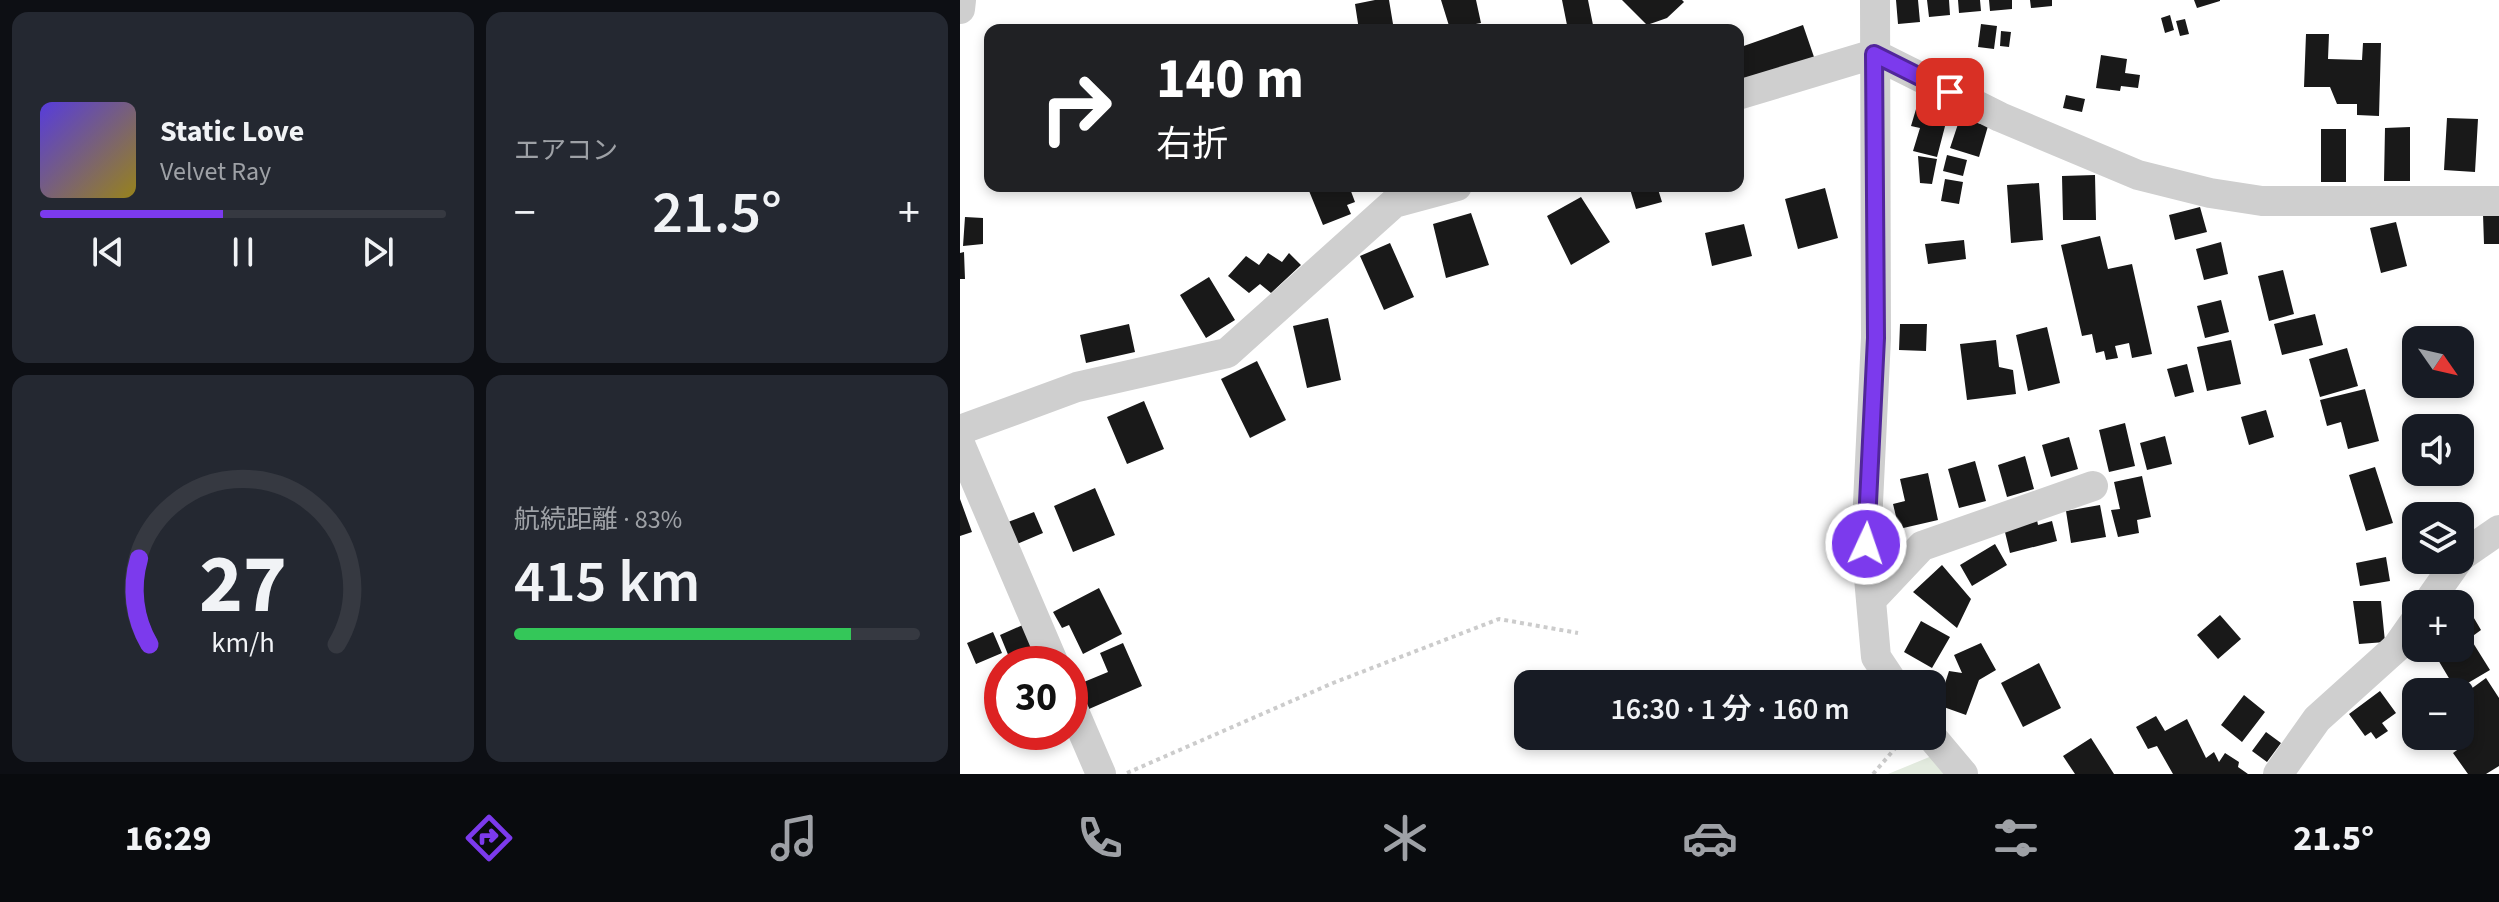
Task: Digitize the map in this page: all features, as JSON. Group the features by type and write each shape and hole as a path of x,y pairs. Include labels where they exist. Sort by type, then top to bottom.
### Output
{"street":[{"path":"960,9 961,0"},
{"path":"1875,0 1876,338 1866,544 1876,657 1885,670"},
{"path":"1744,93 1874,54 2028,129 2138,175 2210,193 2262,201 2499,201"},
{"path":"960,430 1077,387 1227,353 1394,203 1435,192"},
{"path":"960,444 1046,646"},
{"path":"1872,599 1922,546 2093,486"},
{"path":"2474,548 2499,530"},
{"path":"2278,774 2317,719 2402,640"},
{"path":"1088,744 1101,774"},
{"path":"1943,750 1963,774"}],"path":[{"path":"1125,774 1333,683 1499,619 1578,633"},
{"path":"1873,774 1893,750"}],"shaded area":[{"path":"1944,751 1960,774 1888,774"}],"building":[{"path":"1389,0 1393,24 1358,24 1355,4"},
{"path":"1441,0 1476,0 1481,23 1448,24"},
{"path":"1562,0 1588,0 1593,24 1567,24"},
{"path":"1622,0 1684,2 1667,18 1646,24"},
{"path":"1896,0 1918,0 1920,22 1898,24"},
{"path":"1927,0 1949,0 1950,15 1929,17"},
{"path":"1958,0 1980,0 1981,11 1959,13"},
{"path":"1989,0 2012,0 2012,9 1990,11"},
{"path":"2030,0 2052,0 2052,6 2031,8"},
{"path":"2194,0 2220,0 2220,1 2197,8"},
{"path":"2170,15 2174,30 2165,33 2161,18"},
{"path":"2185,19 2189,34 2180,36 2176,21"},
{"path":"1981,24 1997,26 1994,49 1978,47"},
{"path":"1803,25 1814,57 1744,81 1744,46"},
{"path":"2001,31 2011,32 2009,47 2000,46"},
{"path":"2306,34 2329,34 2328,59 2362,60 2363,43 2381,43 2379,116 2357,115 2357,104 2337,104 2330,87 2304,87"},
{"path":"2101,55 2127,59 2125,73 2140,75 2138,88 2121,86 2120,91 2096,88"},
{"path":"2066,95 2085,99 2082,112 2063,108"},
{"path":"1919,99 1950,107 1937,157 1913,151 1920,128 1911,126"},
{"path":"1960,118 1988,126 1979,157 1950,148"},
{"path":"2447,118 2478,119 2475,172 2444,170"},
{"path":"2410,127 2410,181 2384,181 2385,128"},
{"path":"2321,129 2346,129 2346,182 2321,182"},
{"path":"1947,155 1967,160 1963,176 1943,171"},
{"path":"1918,156 1937,159 1932,184 1920,183"},
{"path":"2095,175 2096,220 2063,220 2062,176"},
{"path":"1945,179 1963,182 1959,204 1941,201"},
{"path":"2039,183 2043,240 2011,243 2007,185"},
{"path":"1825,188 1838,238 1798,249 1785,199"},
{"path":"1309,192 1351,192 1355,202 1347,205 1351,214 1323,225"},
{"path":"1631,192 1659,192 1662,202 1636,209"},
{"path":"1581,197 1610,242 1571,265 1547,216"},
{"path":"2200,207 2207,232 2175,240 2169,215"},
{"path":"1471,213 1489,265 1446,278 1433,224"},
{"path":"2499,213 2499,244 2484,244 2483,214"},
{"path":"965,217 983,218 983,244 963,246"},
{"path":"2396,222 2407,266 2381,273 2370,228"},
{"path":"1744,224 1752,256 1712,266 1705,233"},
{"path":"2100,236 2108,269 2132,264 2152,354 2132,358 2129,343 2115,346 2118,358 2106,360 2104,351 2096,353 2092,334 2082,336 2061,245"},
{"path":"1964,240 1966,259 1928,264 1925,244"},
{"path":"2221,242 2228,274 2204,280 2196,249"},
{"path":"1390,243 1414,297 1384,310 1360,256"},
{"path":"964,252 965,279 960,279 960,253"},
{"path":"1268,253 1282,262 1289,253 1301,265 1271,293 1260,284 1249,293 1228,276 1246,256 1259,265"},
{"path":"2283,270 2294,314 2269,321 2258,276"},
{"path":"1209,277 1235,320 1206,338 1180,295"},
{"path":"2221,300 2229,332 2205,338 2197,306"},
{"path":"2315,314 2323,345 2282,355 2274,324"},
{"path":"1328,318 1341,380 1307,388 1293,326"},
{"path":"1129,324 1135,352 1086,363 1080,335"},
{"path":"1900,324 1927,324 1926,351 1899,350"},
{"path":"2047,327 2060,383 2028,391 2016,335"},
{"path":"1996,340 1999,367 2013,370 2016,394 1967,400 1960,344"},
{"path":"2231,340 2241,384 2207,391 2197,347"},
{"path":"2347,348 2358,386 2320,397 2309,359"},
{"path":"1257,361 1286,420 1250,438 1221,379"},
{"path":"2187,364 2194,392 2175,397 2167,369"},
{"path":"2365,389 2379,441 2348,449 2341,422 2327,426 2320,400"},
{"path":"1144,401 1164,449 1127,464 1107,417"},
{"path":"2266,410 2274,437 2249,445 2241,417"},
{"path":"2125,423 2135,466 2109,472 2099,430"},
{"path":"2165,436 2172,464 2147,470 2140,443"},
{"path":"2069,437 2078,469 2051,477 2042,445"},
{"path":"2025,456 2034,489 2007,497 1998,465"},
{"path":"1975,461 1986,501 1959,508 1948,469"},
{"path":"2375,467 2393,523 2366,531 2349,475"},
{"path":"1928,473 1938,520 1899,529 1893,504 1905,501 1900,479"},
{"path":"2142,476 2151,517 2137,520 2139,533 2118,537 2111,510 2120,509 2114,482"},
{"path":"1095,488 1115,535 1073,552 1054,506"},
{"path":"960,499 972,532 960,536"},
{"path":"2100,505 2106,537 2071,543 2066,511"},
{"path":"1034,512 1043,533 1017,544 1008,522"},
{"path":"2037,520 2038,525 2052,521 2057,541 2010,553 2004,528"},
{"path":"1995,544 2007,565 1972,586 1960,565"},
{"path":"2386,557 2390,581 2360,586 2356,563"},
{"path":"1942,565 1971,599 1957,628 1913,592"},
{"path":"1099,588 1122,634 1088,651 1088,646 1079,646 1069,625 1062,628 1053,612"},
{"path":"2353,601 2381,601 2385,642 2359,644"},
{"path":"2220,615 2241,639 2218,659 2197,635"},
{"path":"2474,618 2481,630 2474,635"},
{"path":"1921,621 1950,637 1932,668 1904,652"},
{"path":"1025,624 1034,646 1004,646 1000,635"},
{"path":"993,632 999,646 984,646 984,661 976,664 967,643"},
{"path":"1123,643 1142,686 1089,709 1088,680 1108,672 1100,653"},
{"path":"1981,643 1996,670 1979,680 1966,715 1946,708 1949,671 1962,673 1954,655"},
{"path":"2474,644 2490,670 2474,679 2449,678 2439,662 2474,662"},
{"path":"2039,663 2061,708 2023,727 2001,683"},
{"path":"2486,678 2499,698 2499,766 2486,774 2468,774 2453,753 2474,750 2474,687"},
{"path":"2380,691 2396,713 2382,723 2388,731 2376,739 2371,732 2365,736 2349,714"},
{"path":"2244,695 2265,712 2242,742 2221,725"},
{"path":"2156,716 2165,731 2187,719 2206,758 2214,752 2219,762 2225,753 2239,762 2238,767 2248,774 2173,774 2157,746 2148,749 2136,727"},
{"path":"2266,732 2281,743 2267,762 2252,751"},
{"path":"2091,738 2114,774 2075,774 2063,756"}],"route":[{"path":"1866,544 1876,338 1874,54 1950,92"}]}
